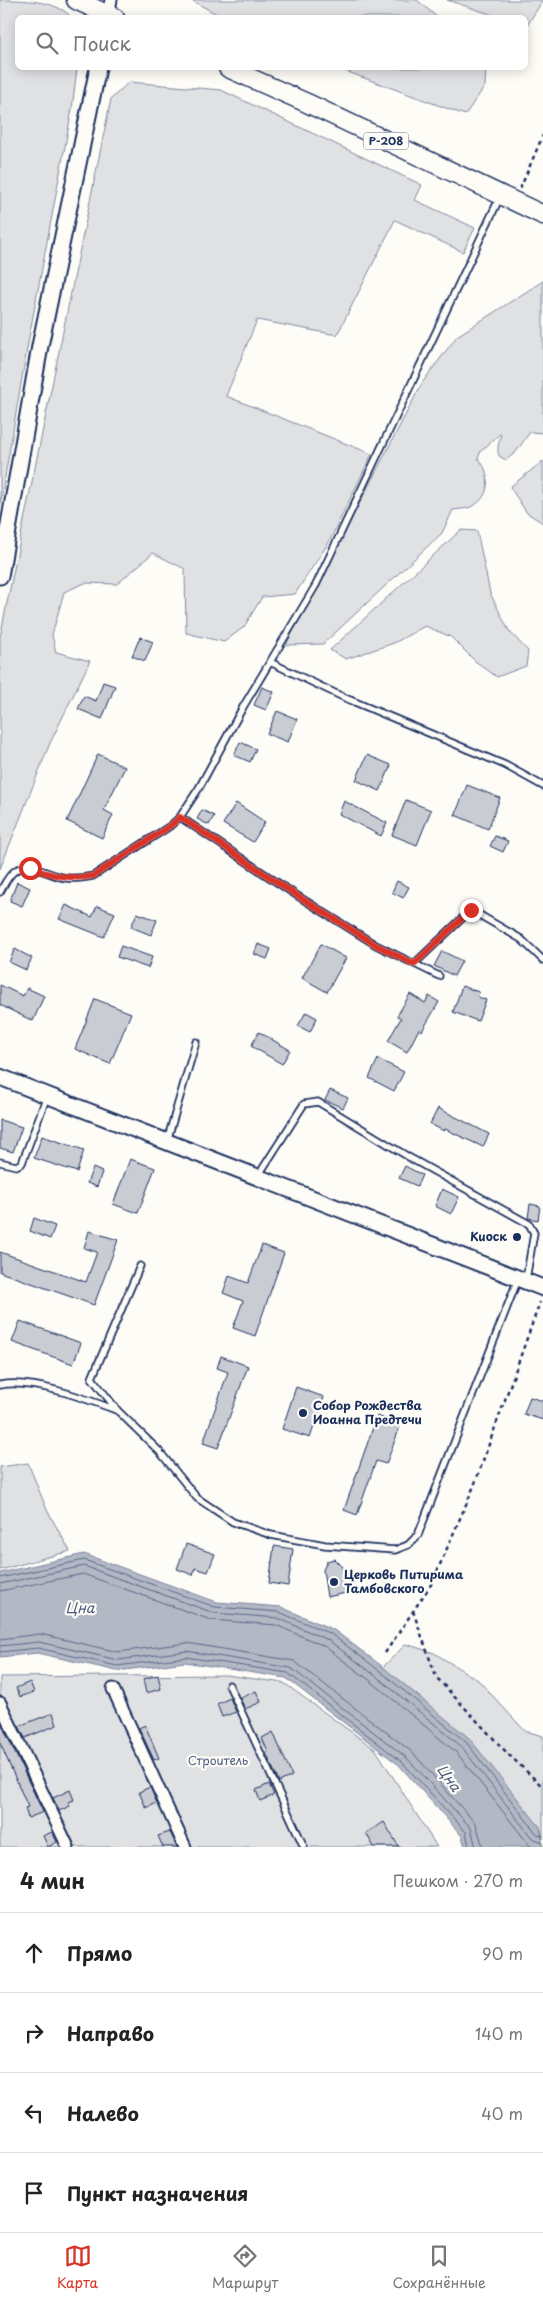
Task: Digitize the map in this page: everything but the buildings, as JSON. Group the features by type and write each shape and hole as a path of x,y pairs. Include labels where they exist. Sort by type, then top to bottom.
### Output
{"main road":[{"path":"76,0 110,12"},
{"name":"Р-208","path":"233,70 307,102 543,215"}],"street":[{"path":"0,576 40,346 98,70"},
{"path":"0,1077 543,1288"},
{"path":"113,1689 185,1847"},
{"path":"0,1703 68,1847"}],"lane":[{"path":"0,892 9,877 20,868 30,868 64,878 78,879 93,876 170,826 180,817 199,788 316,585 507,199"},
{"path":"270,662 343,697 505,765 543,786"},
{"path":"180,817 293,893 376,945 440,976"},
{"path":"414,964 471,910 521,939 543,960"},
{"path":"166,1143 196,1042"},
{"path":"0,1162 16,1166 22,1162 47,1096"},
{"path":"140,1266 92,1378 118,1411 159,1451 197,1498 233,1522 271,1535 325,1545 395,1550 403,1548 418,1535 521,1280 534,1233 529,1224 412,1159 318,1102 304,1104 257,1178"},
{"path":"0,1385 12,1383 78,1396 118,1411"},
{"path":"229,1684 304,1847"}],"path":[{"path":"507,199 543,135"},
{"path":"384,1653 432,1583 474,1486 543,1293"},
{"path":"413,1611 436,1677 508,1754 543,1787"}],"green space":[{"path":"0,0 48,4 65,11 69,15 15,15 15,70 77,70 72,109 28,343 0,506"},
{"path":"191,0 417,0 435,15 218,15"},
{"path":"447,0 543,0 528,24 528,15 493,15"},
{"path":"342,70 486,70 485,86 465,115"},
{"path":"129,82 221,90 422,185 415,200 475,228 463,252 395,220 337,335 257,320 226,396 372,454 329,542 295,594 262,597 244,627 224,642 186,633 185,569 153,553 117,584 85,583 64,592 52,635 56,652 90,661 50,743 0,869 0,637 111,99"},
{"path":"543,281 543,433 530,432 516,452 506,460 499,456 498,453 501,433 481,451 478,458 485,470 488,484 484,496 479,502 469,508 453,510 442,533 323,644 286,645 422,383 457,336"},
{"path":"543,461 543,523 527,513 510,487"},
{"path":"461,530 477,531 490,593 509,631 528,651 526,666 497,677 475,661 451,637 425,626 394,643 346,659 330,650"},
{"path":"28,1463 47,1510 70,1551 0,1570 0,1467"},
{"path":"406,1644 434,1653 478,1680 525,1731 543,1736 543,1839 540,1827 383,1667"},
{"name":"Строитель","path":"226,1675 284,1683 376,1750 437,1847 0,1847 0,1677"}],"water":[{"name":"Цна","path":"84,1554 217,1602 281,1607 334,1630 383,1667 469,1738 540,1827 543,1847 465,1847 462,1836 399,1765 286,1678 185,1662 117,1671 37,1653 0,1657 0,1573"}],"place":[{"name":"Киоск","path":"517,1237"},
{"name":"Собор Рождества Иоанна Предтечи","path":"303,1413"},
{"name":"Церковь Питирима Тамбовского","path":"334,1582"}],"route":[{"path":"30,868 64,878 78,879 93,876 170,826 180,817 293,893 376,945 414,964 454,924 471,910"}]}
